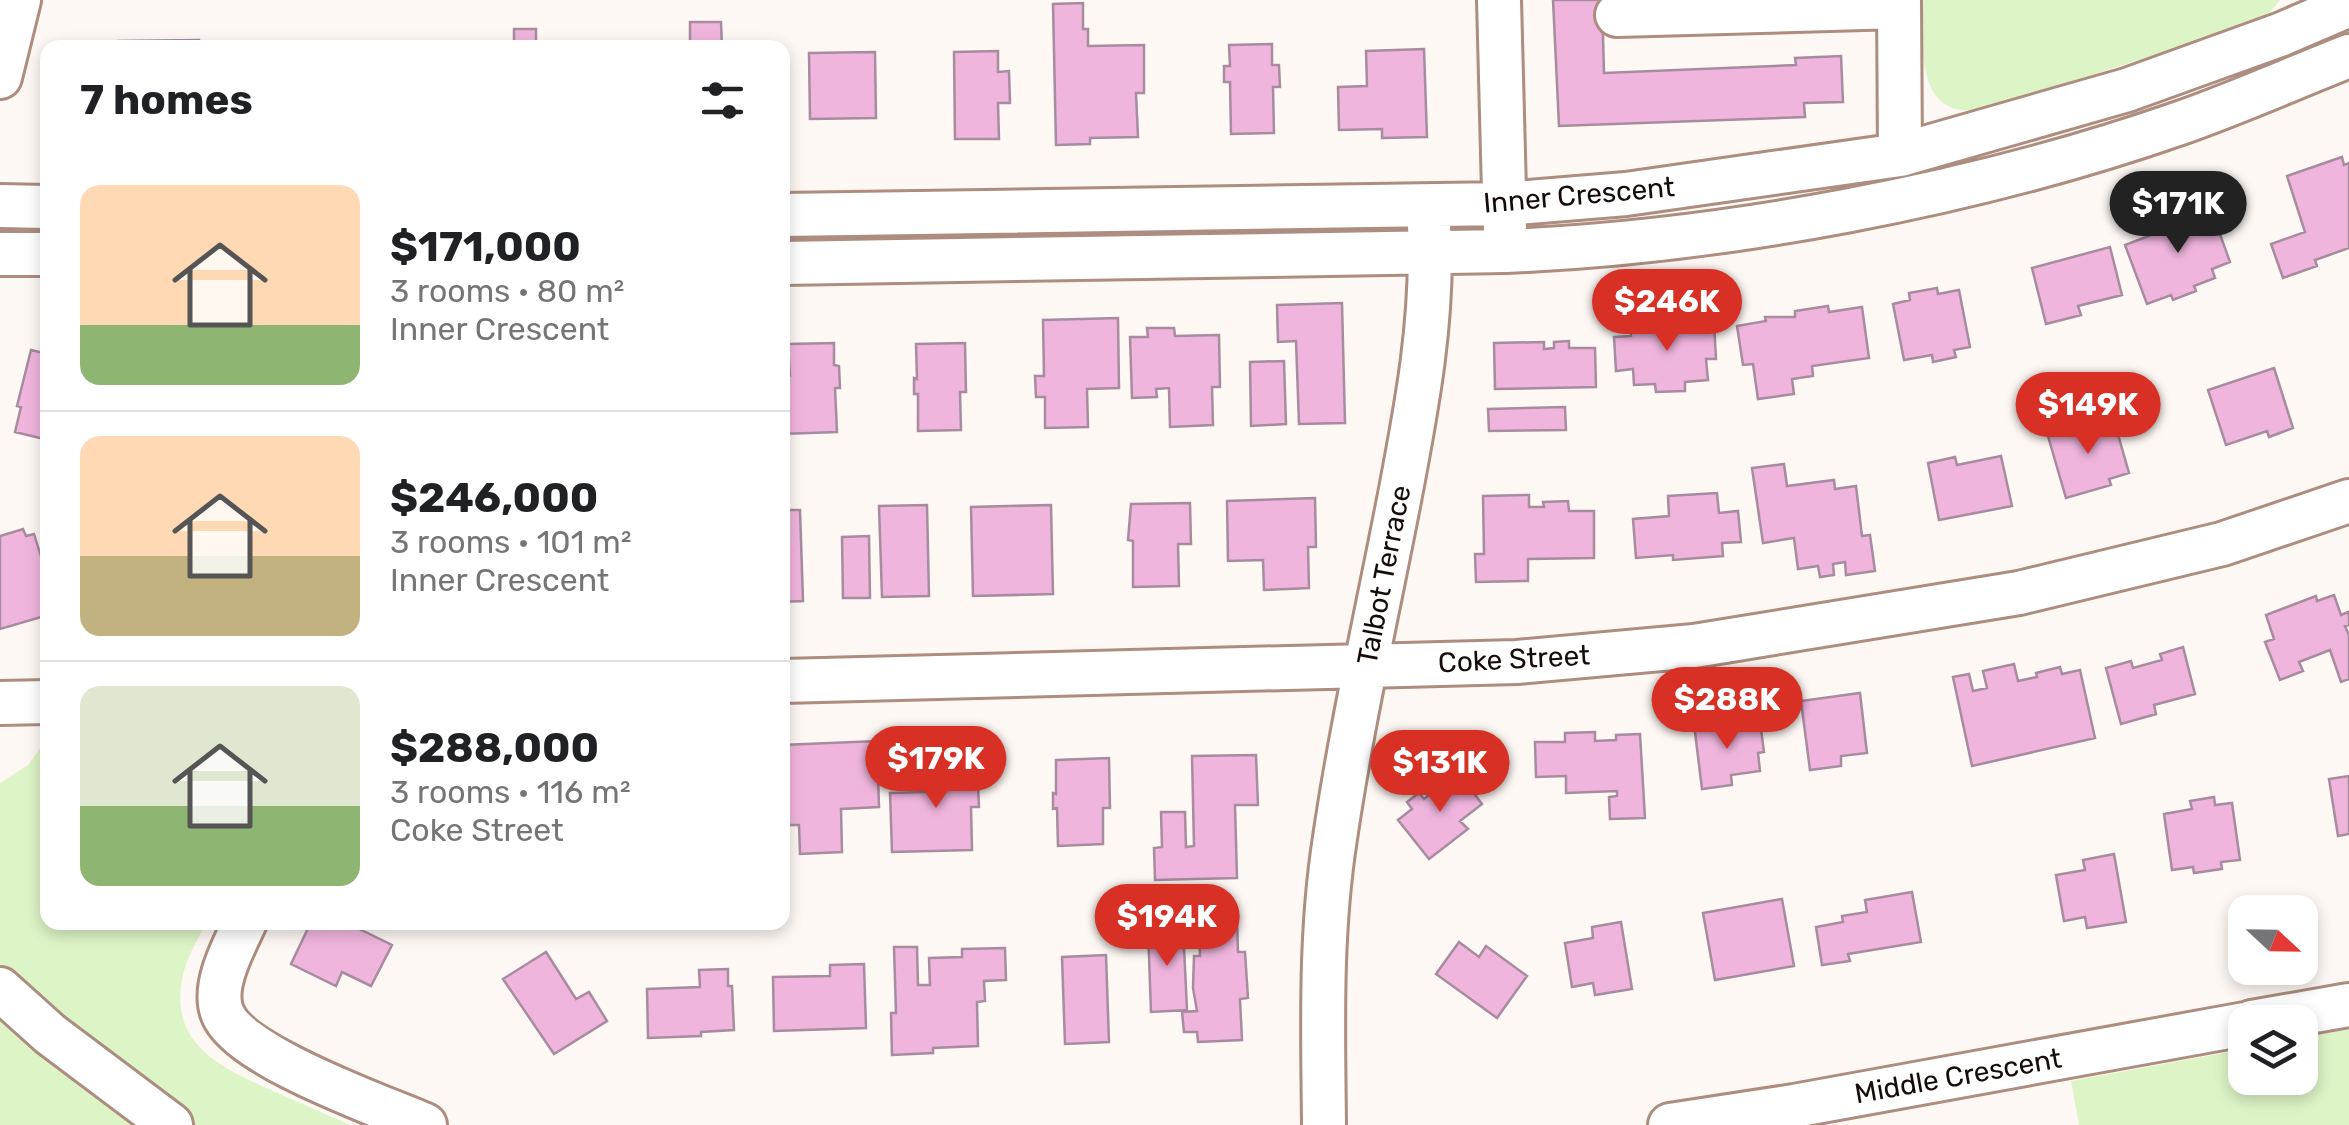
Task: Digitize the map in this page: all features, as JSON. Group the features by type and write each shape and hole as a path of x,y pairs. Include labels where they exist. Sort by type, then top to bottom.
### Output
{"street":[{"path":"0,78 20,0"},
{"path":"1499,0 1506,251"},
{"path":"1618,15 1899,4 1900,156"},
{"name":"Inner Crescent","path":"790,214 1504,204 1626,194 1900,156 2127,90 2332,7"},
{"name":"Inner Crescent","path":"790,263 1506,251 1572,248 1712,231 1955,187 2180,123 2349,56"},
{"name":"Talbot Terrace","path":"1324,1125 1324,915 1335,835 1416,413 1430,302 1428,203"},
{"path":"0,206 40,207"},
{"path":"0,254 40,254"},
{"name":"Coke Street","path":"790,681 1536,660 1694,646 2020,594 2222,544 2349,502"},
{"path":"0,704 40,702"},
{"path":"242,930 222,984 221,1010 225,1018 264,1052 303,1073 425,1125"},
{"path":"0,989 50,1034 171,1125"},
{"name":"Middle Crescent","path":"2318,1011 2349,1005"},
{"name":"Middle Crescent","path":"1670,1125 2228,1027"}],"green space":[{"path":"1923,0 2280,0 2264,20 1979,111 1955,109 1933,91 1924,62"},
{"path":"40,749 40,930 203,930 182,980 180,1002 192,1038 235,1073 350,1125 0,1125 0,783 28,765"},
{"path":"2349,1029 2349,1125 2079,1125 2071,1081 2228,1052 2228,1095 2318,1095 2318,1035"}],"building":[{"path":"1553,0 1602,0 1604,73 1796,65 1795,58 1841,56 1843,102 1804,103 1805,117 1559,126"},
{"path":"1083,3 1083,29 1088,29 1088,46 1144,45 1144,93 1136,93 1138,137 1090,138 1090,144 1056,145 1053,4"},
{"path":"690,22 721,22 722,40 690,40"},
{"path":"514,29 536,29 536,40 514,40"},
{"path":"1272,44 1272,65 1279,65 1280,87 1273,87 1274,133 1231,134 1230,82 1224,82 1224,66 1230,66 1229,45"},
{"path":"1424,49 1427,137 1382,138 1382,129 1339,130 1338,87 1367,86 1366,51"},
{"path":"998,51 998,72 1009,71 1010,103 998,103 999,139 955,139 954,52"},
{"path":"875,52 876,118 810,119 809,53"},
{"path":"2342,157 2344,165 2349,163 2349,248 2315,260 2317,266 2283,278 2271,244 2305,232 2287,176"},
{"path":"2196,205 2200,216 2212,212 2230,262 2212,269 2215,278 2194,286 2196,291 2147,304 2125,245 2167,229 2163,218"},
{"path":"2110,247 2122,295 2078,306 2081,315 2046,324 2032,268"},
{"path":"1937,288 1938,294 1959,290 1970,347 1954,350 1956,357 1933,362 1932,355 1904,360 1893,304 1910,300 1909,293"},
{"path":"1342,303 1345,423 1299,424 1296,341 1278,342 1277,305"},
{"path":"1828,306 1829,312 1862,307 1869,358 1812,366 1813,376 1792,379 1794,394 1758,399 1753,364 1743,365 1737,326 1766,321 1765,317 1795,317 1795,311"},
{"path":"1118,318 1119,388 1087,389 1088,427 1045,428 1045,397 1036,397 1035,376 1044,376 1043,320"},
{"path":"1714,322 1716,359 1706,359 1708,380 1685,382 1685,391 1656,392 1655,384 1634,385 1633,369 1616,371 1614,337 1631,336 1630,327"},
{"path":"1147,328 1174,328 1175,336 1219,335 1220,387 1212,387 1213,425 1170,427 1169,388 1156,389 1157,397 1132,398 1130,337 1148,337"},
{"path":"1569,341 1569,348 1595,348 1596,387 1495,389 1494,343 1544,342 1544,349 1554,348 1554,342"},
{"path":"834,343 840,388 835,388 837,432 790,434 790,344"},
{"path":"965,343 966,392 960,392 961,430 918,431 918,394 914,394 916,344"},
{"path":"31,350 40,352 40,438 15,432 21,407 17,406"},
{"path":"1284,361 1286,424 1251,426 1250,362"},
{"path":"2274,368 2293,428 2269,437 2267,431 2226,445 2208,390"},
{"path":"1565,407 1566,430 1489,431 1488,409"},
{"path":"2113,417 2129,473 2109,479 2111,485 2066,498 2048,436"},
{"path":"2001,456 2012,506 1939,520 1928,463 1955,457 1957,465"},
{"path":"1784,464 1787,486 1834,480 1835,489 1856,486 1862,536 1870,535 1875,571 1846,575 1845,562 1833,564 1834,575 1820,577 1818,566 1798,569 1794,538 1763,543 1752,468"},
{"path":"1717,493 1719,513 1738,511 1741,542 1722,543 1723,556 1636,558 1633,519 1669,516 1668,496"},
{"path":"1529,495 1529,507 1568,501 1569,511 1594,511 1594,558 1528,559 1528,581 1476,582 1475,554 1484,554 1483,496"},
{"path":"1315,498 1316,547 1308,547 1309,588 1264,590 1263,560 1228,561 1227,501"},
{"path":"1190,503 1191,544 1178,544 1179,586 1133,587 1133,541 1128,540 1131,504"},
{"path":"927,505 929,596 882,597 879,506"},
{"path":"1051,505 1053,594 973,596 971,507"},
{"path":"790,510 800,510 803,601 790,602"},
{"path":"23,529 26,536 34,534 40,553 40,617 0,629 0,536"},
{"path":"869,536 870,598 843,598 842,537"},
{"path":"2334,595 2341,615 2348,612 2349,616 2349,625 2345,626 2349,635 2349,679 2341,682 2330,650 2299,662 2303,671 2280,680 2265,642 2274,639 2266,615 2316,596 2317,601"},
{"path":"2183,647 2195,694 2154,705 2156,714 2121,724 2106,668 2131,661 2133,668 2162,660 2160,654"},
{"path":"2014,664 2018,681 2060,667 2062,674 2080,670 2095,738 1972,766 1953,677 1969,674 1973,691 1987,688 1983,671"},
{"path":"1860,693 1867,753 1841,756 1841,766 1810,770 1801,701"},
{"path":"1733,719 1734,728 1754,725 1755,730 1761,729 1764,752 1758,753 1760,771 1731,775 1732,785 1702,789 1694,724"},
{"path":"1595,732 1595,741 1640,734 1645,818 1610,819 1609,797 1617,796 1617,791 1566,793 1566,776 1536,777 1535,742 1565,742 1565,733"},
{"path":"877,741 879,807 841,809 842,852 800,854 799,825 790,825 790,745"},
{"path":"1256,755 1258,805 1235,805 1237,878 1155,880 1154,848 1162,847 1161,812 1185,812 1186,847 1194,846 1192,756"},
{"path":"1109,758 1110,808 1103,808 1103,844 1058,846 1057,808 1053,809 1056,760"},
{"path":"970,761 970,787 978,786 979,807 971,807 972,850 892,852 890,793 926,792 926,762"},
{"path":"1458,772 1482,804 1460,821 1468,829 1429,859 1398,820 1412,809 1407,802 1419,793 1424,799"},
{"path":"2349,776 2349,834 2338,836 2329,779"},
{"path":"2214,797 2215,805 2232,803 2240,860 2221,862 2222,869 2194,873 2193,867 2172,870 2164,814 2192,809 2190,801"},
{"path":"2114,854 2126,922 2087,928 2085,917 2064,921 2056,875 2085,870 2083,860"},
{"path":"1912,892 1921,942 1848,954 1850,961 1822,965 1816,927 1843,922 1842,916 1867,912 1865,900"},
{"path":"1782,899 1794,966 1715,980 1703,913"},
{"path":"1237,919 1238,952 1245,952 1248,998 1240,999 1242,1040 1198,1042 1197,1032 1184,1032 1182,1012 1197,1011 1193,988 1194,956 1200,956 1199,920"},
{"path":"1621,922 1632,989 1595,995 1593,983 1572,987 1565,943 1593,938 1592,927"},
{"path":"1183,926 1187,1010 1151,1012 1148,928"},
{"path":"307,930 361,930 392,945 371,986 342,972 336,986 291,964"},
{"path":"1459,942 1479,957 1486,946 1527,976 1497,1018 1436,974"},
{"path":"894,947 917,947 918,985 930,985 929,958 962,957 962,949 1005,948 1006,980 984,981 985,1001 977,1002 978,1046 892,1055 891,1013 896,1013"},
{"path":"546,952 576,999 589,992 607,1021 554,1054 503,979"},
{"path":"1106,955 1109,1042 1065,1044 1062,957"},
{"path":"864,964 866,1028 774,1031 773,977 830,976 830,965"},
{"path":"728,969 734,1030 648,1038 647,989 700,987 699,970"}]}
